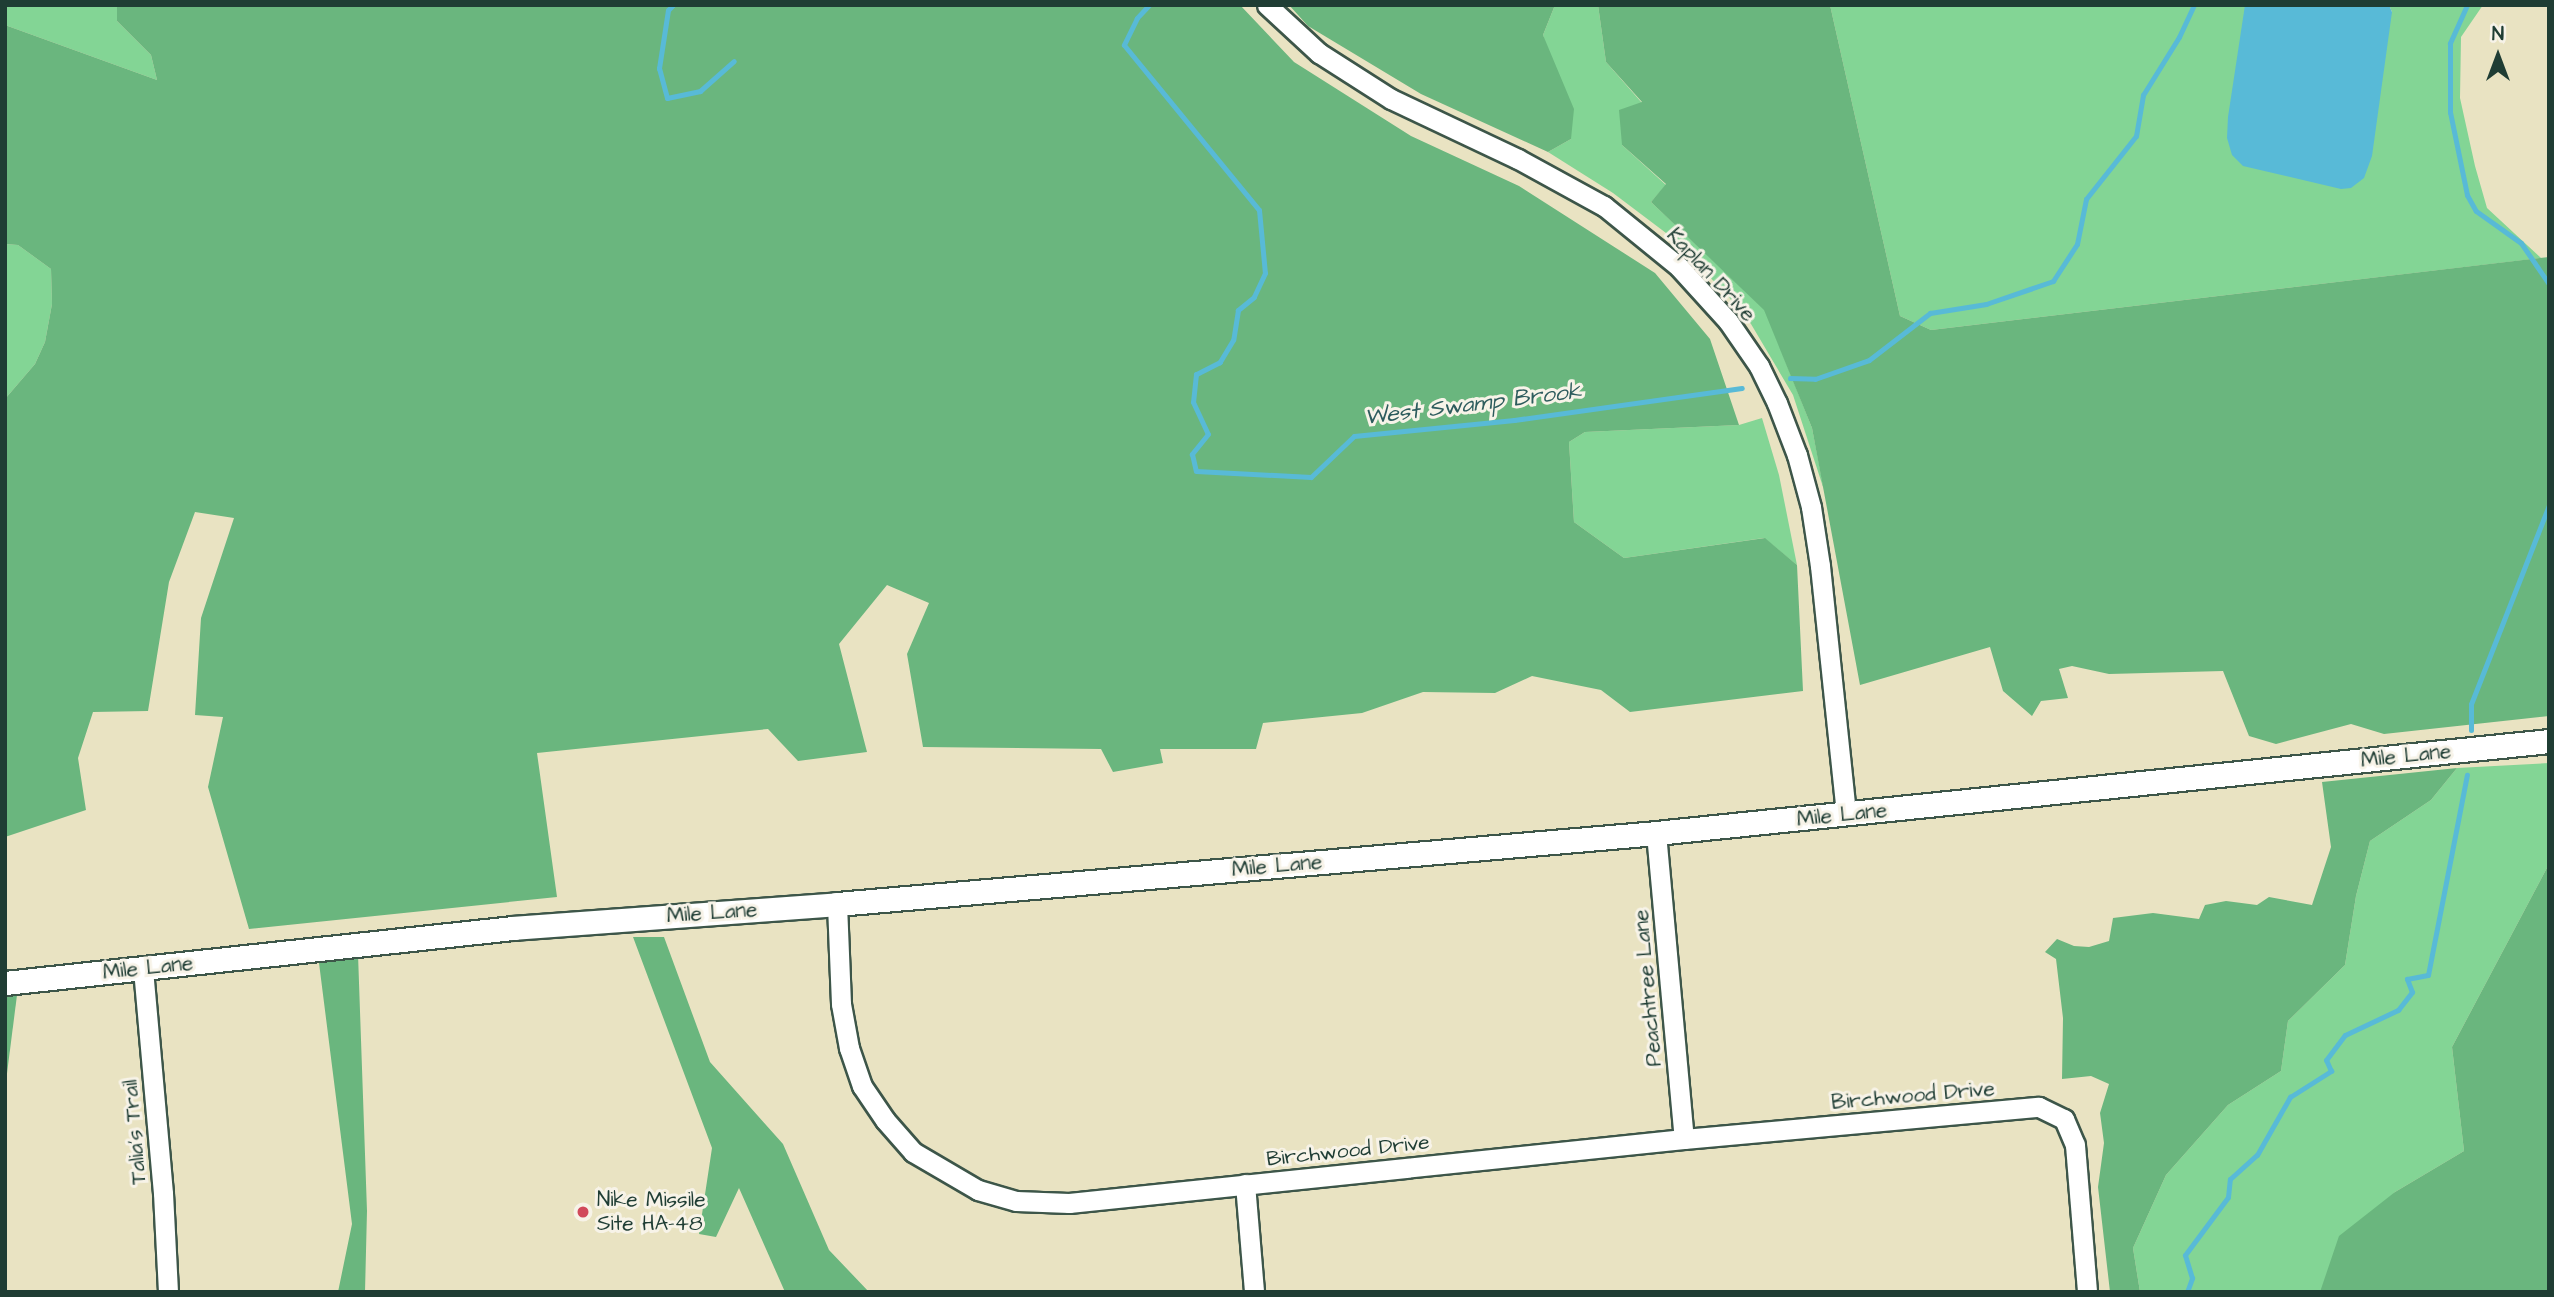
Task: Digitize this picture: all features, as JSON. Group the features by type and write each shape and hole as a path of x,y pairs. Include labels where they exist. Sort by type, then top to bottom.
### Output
{"street":[{"name":"Kaplan Drive","path":"1267,5 1320,53 1391,99 1518,159 1604,206 1679,267 1728,321 1759,366 1777,403 1797,455 1811,508 1820,566 1846,815"},
{"name":"Mile Lane","path":"5,983 513,928 837,904 1846,815 2549,741"},
{"name":"Peachtree Lane","path":"1656,833 1685,1139"},
{"name":"Birchwood Drive","path":"837,904 841,1004 849,1048 862,1086 913,1152 978,1190 1016,1201 1069,1203 1685,1139 2039,1107 2064,1119 2075,1145 2087,1292"},
{"name":"Talia's Trail","path":"143,969 163,1193 168,1292"},
{"path":"1245,1184 1254,1292"}],"green space":[{"path":"5,5 117,5 117,21 151,55 157,80 5,25"},
{"path":"117,5 1240,5 1294,62 1411,136 1519,186 1655,273 1710,339 1739,425 1585,432 1569,442 1574,522 1624,558 1765,538 1797,565 1803,691 1630,712 1601,690 1532,676 1495,693 1423,692 1362,713 1263,723 1256,749 1160,749 1163,763 1113,772 1101,749 923,747 907,654 929,603 887,585 839,644 867,752 798,761 768,729 537,753 557,897 249,929 208,787 223,717 195,715 201,618 234,518 195,512 169,582 148,711 93,712 78,758 86,810 5,837 5,399 35,364 45,342 52,304 51,269 18,245 5,244 5,25 157,80 151,55 117,21"},
{"path":"1289,5 1555,5 1543,35 1574,109 1571,139 1548,152 1421,94 1308,26"},
{"path":"1555,5 1598,5 1606,62 1642,103 1622,145 1666,185 1651,202 1765,310 1812,428 1824,490 1793,395 1751,324 1670,236 1613,193 1548,152 1571,139 1543,35"},
{"path":"1598,5 1830,5 1900,316 1931,330 2549,257 2549,716 2384,734 2351,724 2276,744 2249,736 2223,671 2109,674 2072,666 2059,669 2068,698 2041,701 2032,716 2003,691 1990,647 1860,685 1812,428 1764,310 1651,202 1666,184 1622,145 1619,110 1642,102 1606,62"},
{"path":"1830,5 2245,5 2246,10 2392,12 2389,5 2483,5 2461,37 2460,98 2475,166 2487,208 2541,258 1931,330 1900,316"},
{"path":"5,244 18,245 51,269 52,304 45,342 35,364 5,399"},
{"path":"1762,418 1779,475 1797,565 1764,538 1624,558 1574,522 1569,442 1585,432 1739,425"},
{"path":"2549,763 2549,864 2452,1047 2464,1151 2395,1192 2320,1292 2140,1292 2133,1248 2166,1175 2228,1105 2281,1071 2288,1021 2345,965 2356,896 2370,841 2431,800 2457,768"},
{"path":"2457,768 2431,800 2370,841 2356,896 2345,965 2288,1021 2281,1071 2228,1105 2166,1175 2133,1248 2140,1292 2110,1292 2098,1187 2104,1143 2100,1113 2109,1084 2091,1076 2062,1079 2063,1018 2056,959 2045,952 2057,939 2074,946 2089,947 2109,941 2113,918 2153,913 2199,919 2205,905 2226,901 2257,905 2269,897 2312,905 2331,847 2322,782"},
{"path":"2549,864 2549,1292 2320,1292 2339,1236 2395,1192 2464,1151 2452,1047"},
{"path":"633,937 664,937 710,1062 783,1144 829,1250 869,1292 785,1292 739,1188 716,1237 699,1234 712,1148"},
{"path":"358,954 367,1211 365,1292 338,1292 352,1224 319,963"},
{"path":"17,995 5,1089 5,996"}],"water":[{"path":"2245,5 2389,5 2392,12 2372,156 2364,178 2351,188 2341,189 2243,166 2232,155 2227,138 2228,117"}],"waterway":[{"name":"West Swamp Brook","path":"673,5 668,10 659,68 667,98 700,91 734,61"},
{"name":"West Swamp Brook","path":"1149,5 1137,18 1124,45 1259,210 1265,273 1254,297 1238,310 1233,340 1220,362 1196,374 1193,402 1208,434 1192,454 1196,471 1311,477 1354,436 1514,420 1742,388"},
{"name":"West Swamp Brook","path":"1790,378 1815,379 1869,360 1930,313 1986,304 2053,281 2077,244 2086,199 2136,136 2143,95 2179,37 2194,5"},
{"path":"2467,5 2450,43 2450,112 2467,195 2476,211 2521,243 2549,284"},
{"path":"2471,730 2471,704 2549,505"},
{"path":"2187,1292 2192,1278 2185,1255 2228,1197 2230,1179 2257,1155 2290,1097 2331,1071 2326,1060 2345,1035 2398,1010 2412,992 2407,979 2428,975 2467,775"}],"place":[{"name":"Nike Missile Site HA-48","path":"583,1212"}]}
